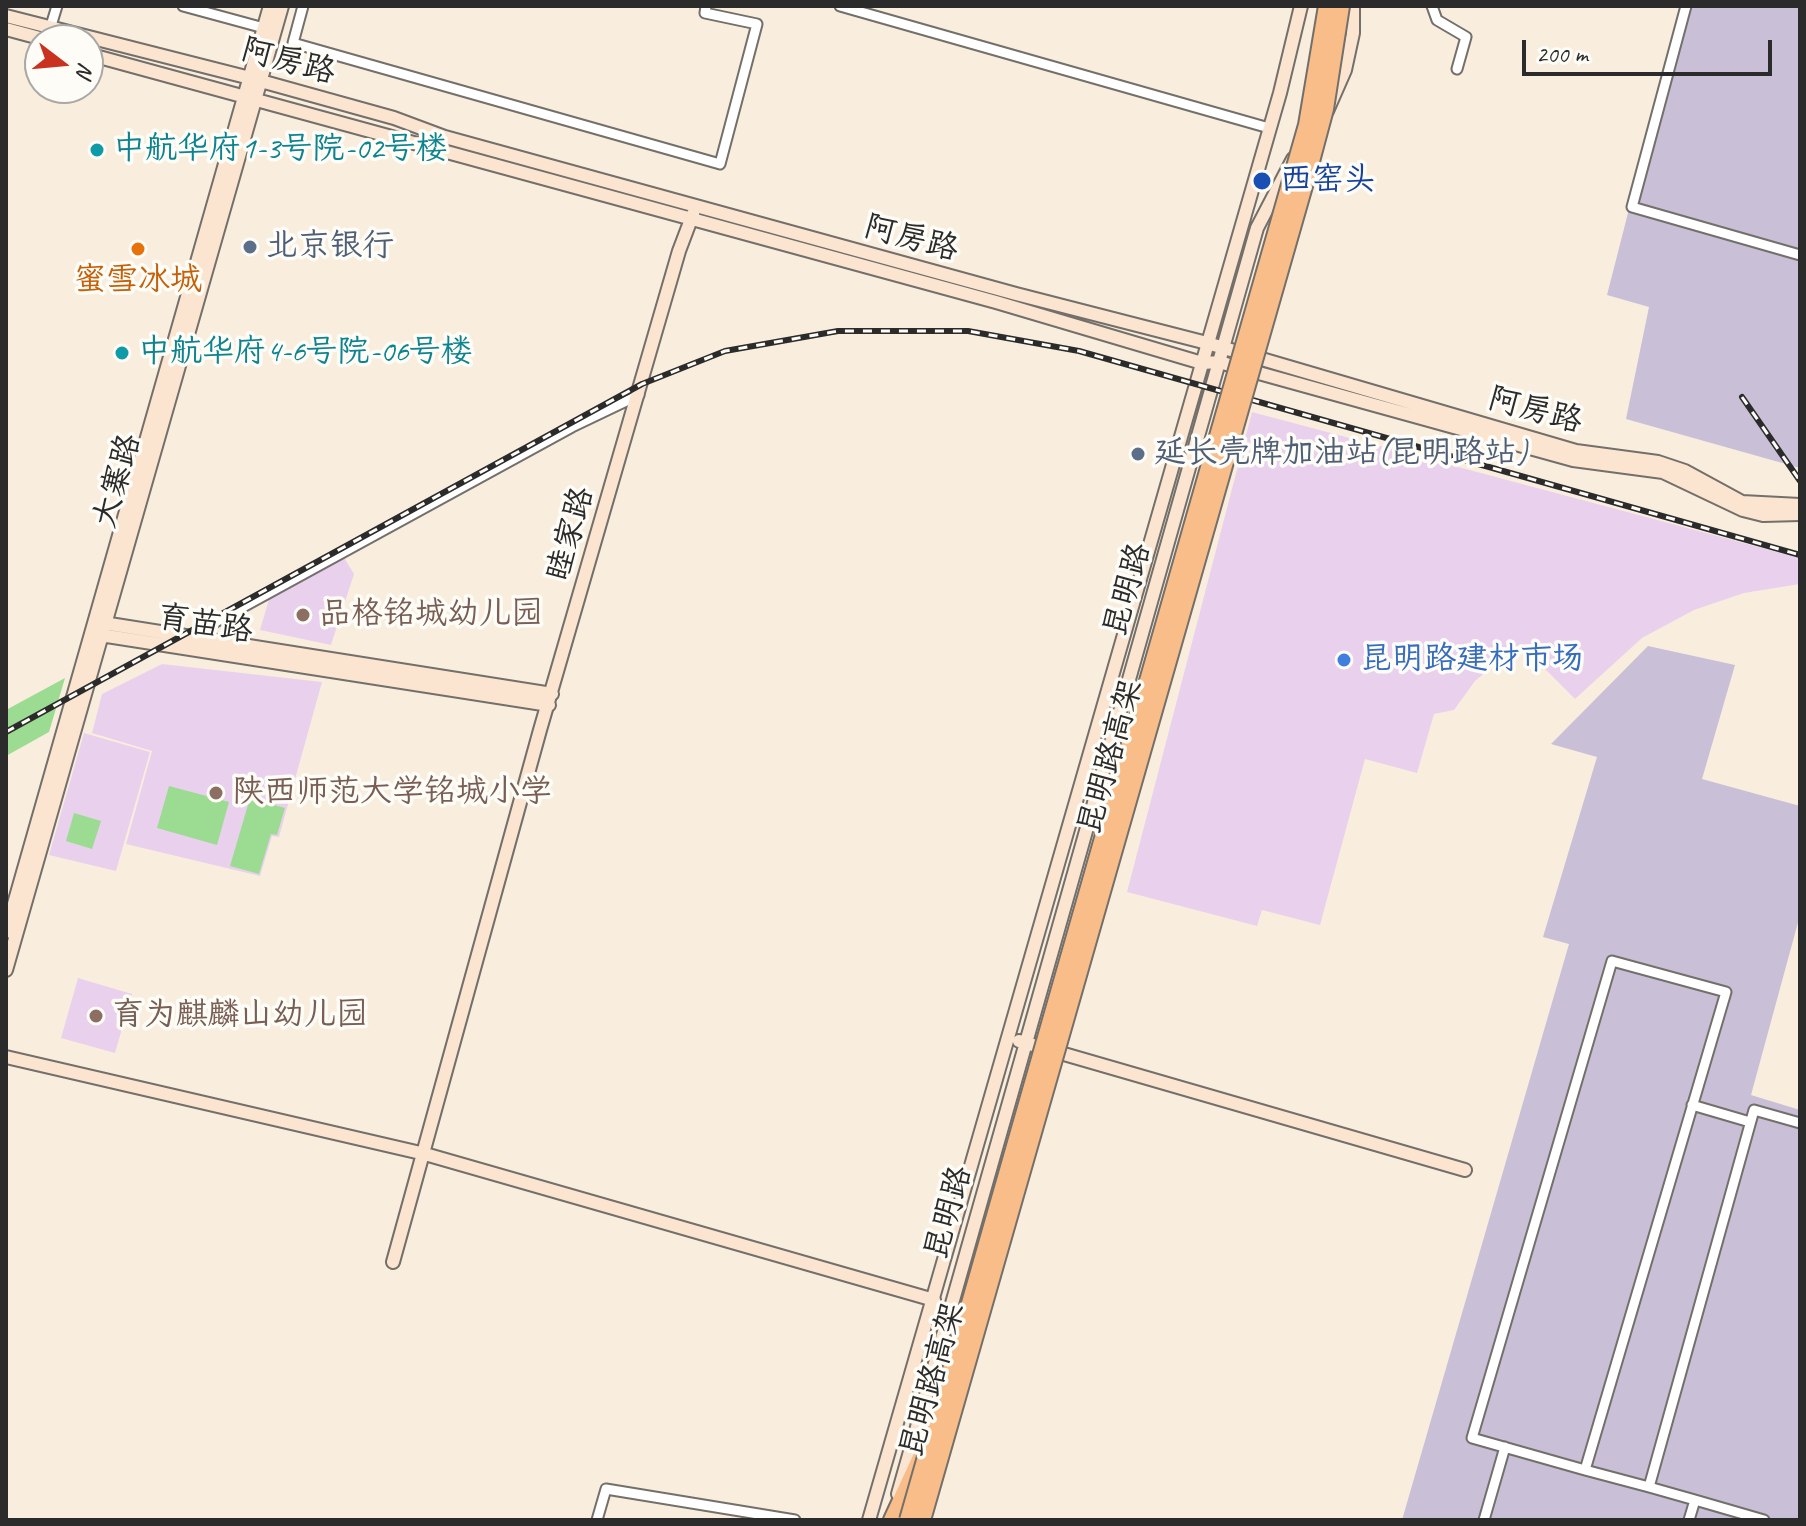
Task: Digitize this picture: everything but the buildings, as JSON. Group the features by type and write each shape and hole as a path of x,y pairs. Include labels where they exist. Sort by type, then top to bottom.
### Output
{"highway":[{"name":"昆明路高架","path":"908,1520 1307,125 1327,6"},
{"name":"昆明路高架","path":"922,1520 1310,165 1325,109 1342,6"},
{"path":"891,1520 936,1424"}],"main road":[{"name":"大寨路","path":"255,80 270,6"},
{"name":"大寨路","path":"6,970 98,629 255,80 282,6"},
{"name":"昆明路","path":"869,1520 1202,363 1301,6"},
{"name":"昆明路","path":"891,1520 1264,208 1296,152 1342,6"},
{"path":"1296,152 1334,102 1353,33 1353,6"},
{"name":"阿房路","path":"6,16 25,24"},
{"name":"阿房路","path":"104,46 255,80 344,105 694,213 1202,363 1219,362 1573,460 1663,472 1743,510 1763,515 1800,514"},
{"name":"阿房路","path":"104,59 338,125 1134,323 1576,451 1658,462 1685,471 1742,502 1800,505"},
{"path":"338,125 344,105"},
{"name":"睦家路","path":"393,1262 550,699 679,251 694,213"},
{"path":"1128,342 1134,323"},
{"name":"大寨路","path":"6,932 98,629"},
{"name":"育苗路","path":"98,629 188,637 550,699"},
{"name":"育苗路","path":"98,629 550,699"},
{"path":"1008,1038 1465,1170"},
{"path":"6,1057 425,1154 933,1300"}],"street":[{"path":"183,6 264,28"},
{"path":"303,6 293,43 720,164 757,24 705,13 706,6"},
{"path":"840,6 1269,128"},
{"path":"1432,6 1437,20 1466,37 1457,69"},
{"path":"1686,6 1632,207 1800,255"},
{"path":"188,637 572,427 639,395"},
{"path":"1585,1470 1726,992 1612,961 1472,1438 1585,1470 1649,1487 1764,1520"},
{"path":"1692,1105 1750,1122"},
{"path":"1649,1487 1754,1110 1800,1123"},
{"path":"1484,1520 1505,1447"},
{"path":"597,1520 606,1489 795,1520"},
{"path":"1689,1520 1695,1500"}],"shaded area":[{"path":"1681,6 1800,6 1800,468 1626,419 1649,307 1607,295"},
{"name":"昆明路建材市场","path":"1252,412 1800,558 1800,584 1744,593 1694,610 1642,638 1575,699 1520,644 1475,681 1454,710 1434,714 1417,773 1365,759 1320,925 1262,910 1257,926 1127,892"},
{"name":"品格铭城幼儿园","path":"343,556 354,574 331,645 260,630 269,599"},
{"path":"1648,646 1735,665 1702,779 1800,806 1800,915 1751,1095 1800,1110 1800,1520 1402,1520 1569,944 1543,937 1597,757 1551,744"},
{"name":"陕西师范大学铭城小学","path":"162,664 322,682 279,837 272,836 260,876 126,844 152,751 92,733 102,694"},
{"path":"84,733 150,752 116,871 49,855"},
{"name":"育为麒麟山幼儿园","path":"78,978 132,994 115,1053 61,1038"}],"green space":[{"path":"65,678 49,732 6,756 6,710"},
{"path":"169,786 229,802 217,845 157,828"},
{"path":"250,798 285,808 277,835 271,834 259,874 230,866"},
{"path":"74,813 101,821 92,849 66,841"}],"railway":[{"path":"6,732 642,384 725,351 838,331 968,331 1079,351 1800,555"},
{"path":"1742,397 1800,481"}],"place":[{"name":"中航华府1-3号院-02号楼","path":"97,150"},
{"name":"西窑头","path":"1262,181"},
{"name":"北京银行","path":"250,247"},
{"name":"蜜雪冰城","path":"138,249"},
{"name":"中航华府4-6号院-06号楼","path":"122,353"},
{"name":"延长壳牌加油站(昆明路站)","path":"1138,454"},
{"name":"品格铭城幼儿园","path":"303,615"},
{"name":"昆明路建材市场","path":"1344,660"},
{"name":"陕西师范大学铭城小学","path":"216,793"},
{"name":"育为麒麟山幼儿园","path":"96,1016"}]}
